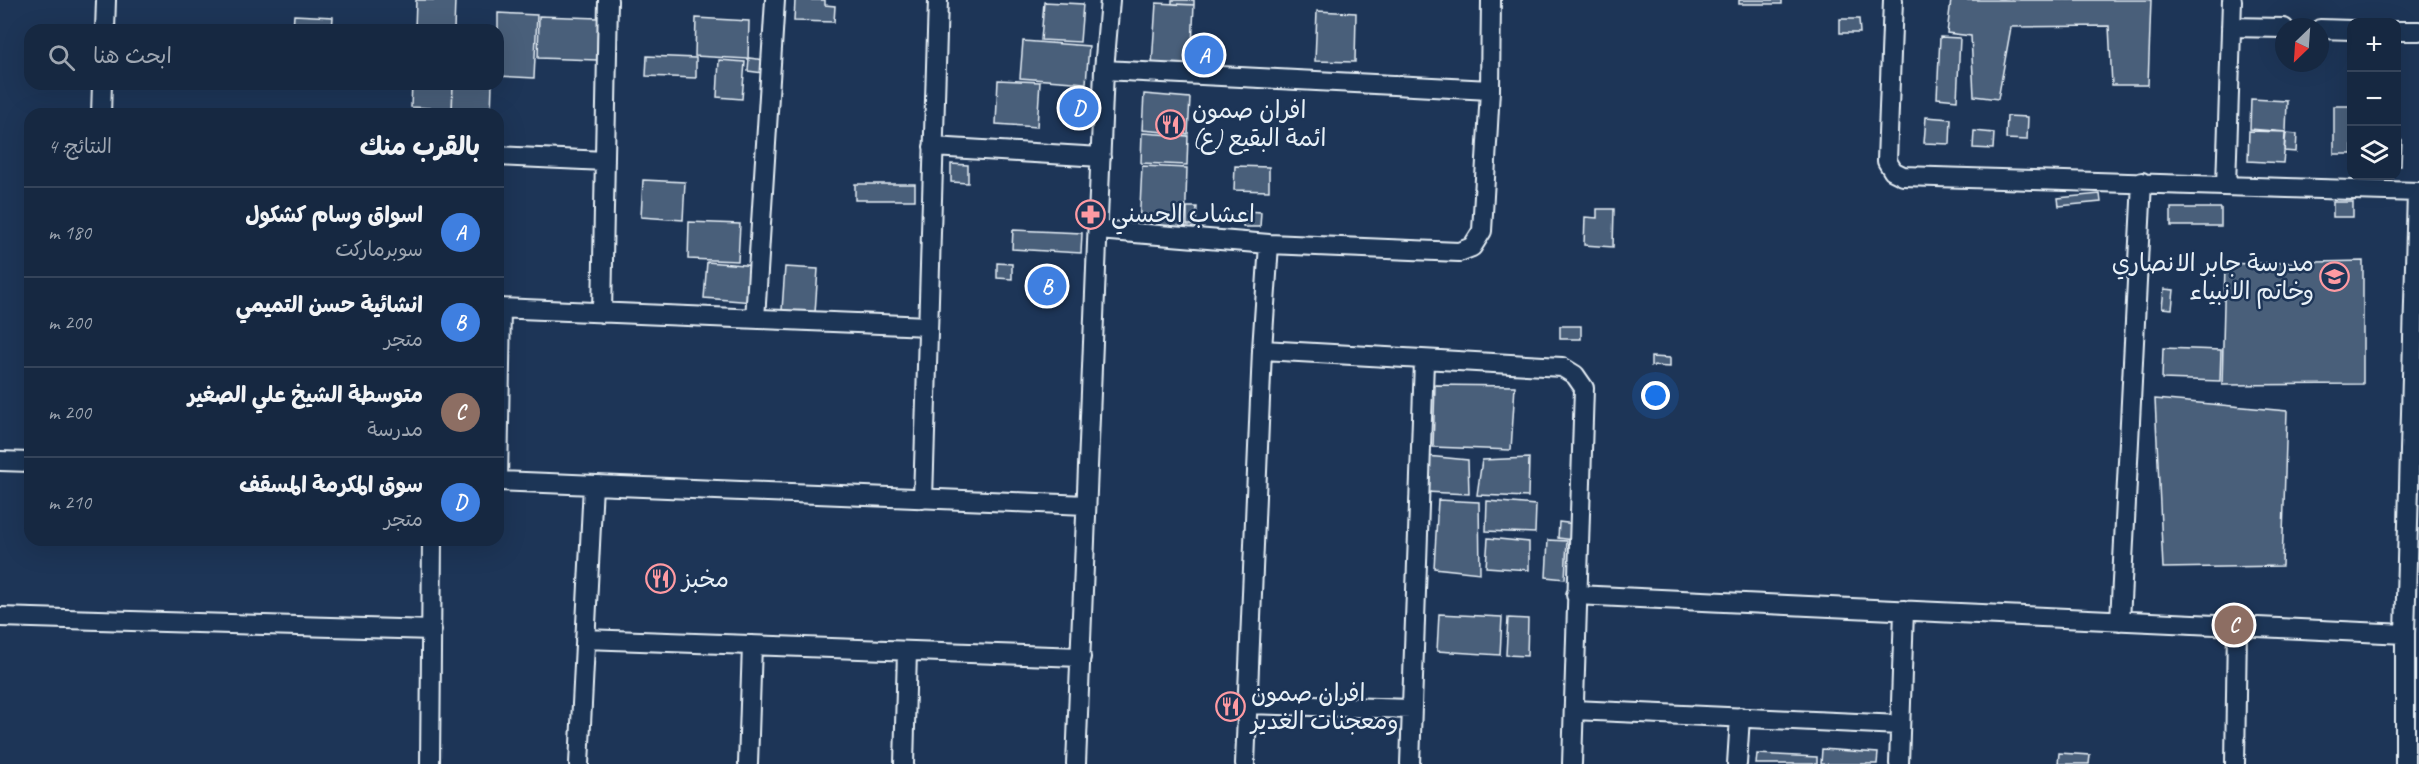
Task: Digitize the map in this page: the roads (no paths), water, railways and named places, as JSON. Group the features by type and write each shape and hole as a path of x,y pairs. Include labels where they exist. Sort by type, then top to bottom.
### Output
{"street":[{"path":"105,24 106,0"},
{"path":"602,313 608,0"},
{"path":"755,319 775,0"},
{"path":"923,499 938,0"},
{"path":"1076,764 1104,70 1110,0"},
{"path":"1098,230 1269,244 1459,252 1472,247 1482,231 1490,90 1491,0"},
{"path":"1893,0 1887,161 1893,171 1903,177 2142,182 2418,192 2405,634 2405,764"},
{"path":"2226,185 2232,0"},
{"path":"2231,27 2275,28"},
{"path":"2329,29 2347,30"},
{"path":"2401,31 2419,31"},
{"path":"1104,70 1490,90"},
{"path":"101,108 102,90"},
{"path":"933,147 1101,157"},
{"path":"504,156 605,161"},
{"path":"2120,621 2142,182"},
{"path":"1245,764 1262,350 1269,244"},
{"path":"504,308 928,326"},
{"path":"1262,350 1424,361 1562,367 1575,375 1584,387 1572,764"},
{"path":"1410,764 1424,361"},
{"path":"0,461 24,462"},
{"path":"504,482 1086,505"},
{"path":"579,764 593,485"},
{"path":"430,764 432,546"},
{"path":"1576,595 2405,634"},
{"path":"1899,764 1904,610"},
{"path":"0,617 432,630"},
{"path":"2235,764 2237,626"},
{"path":"585,639 1081,657"},
{"path":"748,764 752,645"},
{"path":"904,764 907,651"},
{"path":"1247,704 1412,709"},
{"path":"1574,710 1900,725"},
{"path":"1737,764 1740,717"}],"place":[{"name":"اسواق وسام كشكول","path":"1204,55"},
{"name":"سوق المكرمة المسقف","path":"1079,108"},
{"name":"افران صمون ائمة البقيع (ع)","path":"1171,124"},
{"name":"اعشاب الحسني","path":"1090,214"},
{"name":"مدرسة جابر الانصاري وخاتم الانبياء","path":"2335,277"},
{"name":"انشائية حسن التميمي","path":"1047,286"},
{"name":"مخبز","path":"661,579"},
{"name":"متوسطة الشيخ علي الصغير","path":"2234,625"},
{"name":"افران صمون ومعجنات الغدير","path":"1230,707"}]}
